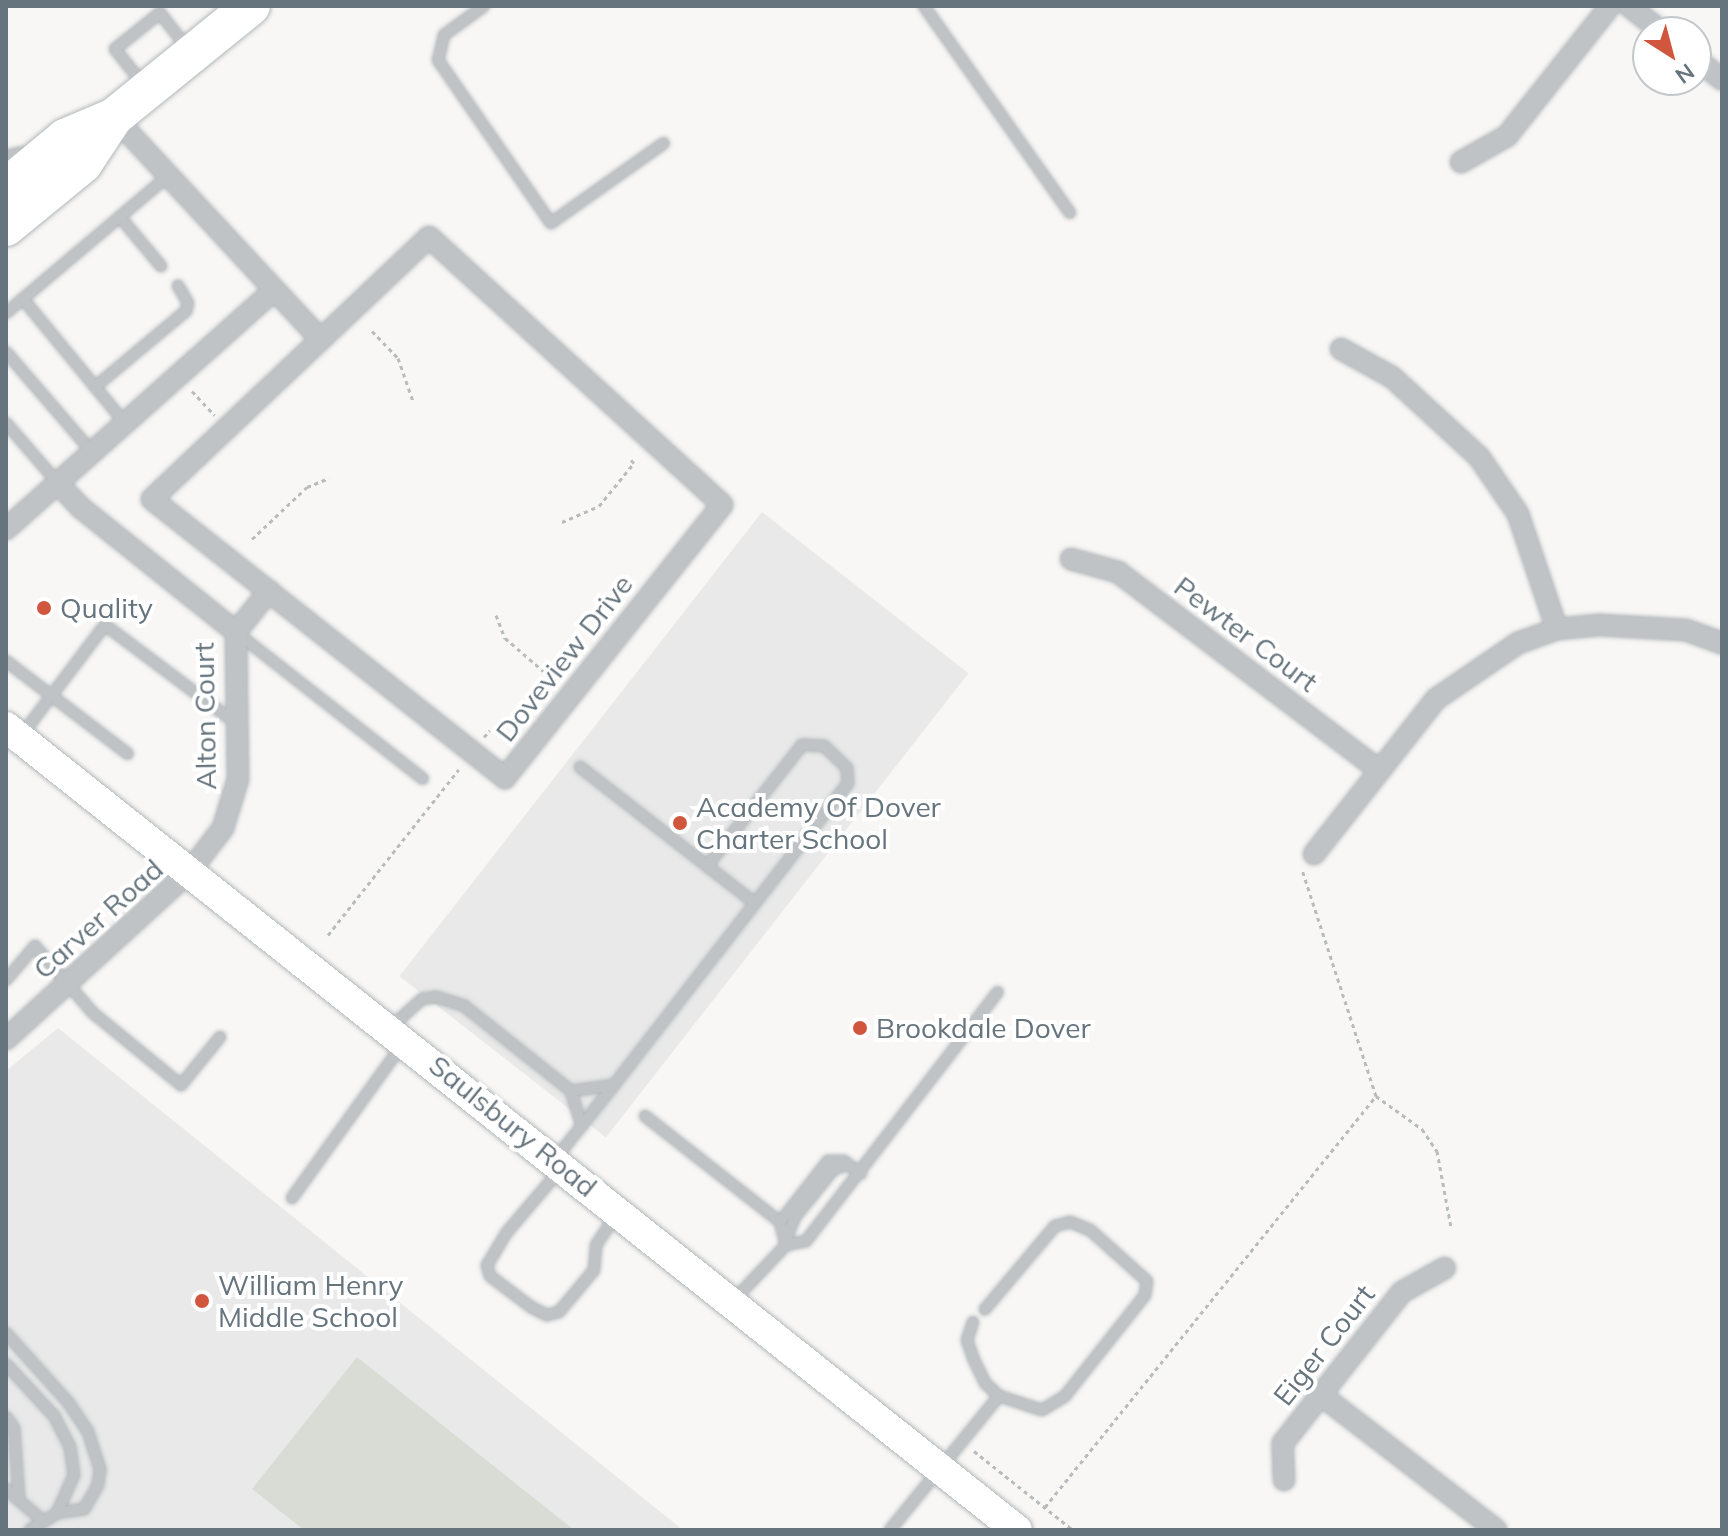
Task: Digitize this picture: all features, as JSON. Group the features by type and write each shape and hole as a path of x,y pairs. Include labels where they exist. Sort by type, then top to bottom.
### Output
{"highway":[{"path":"6,187 65,138 114,117 251,6"},
{"path":"6,227 83,164 114,117"}],"main road":[{"name":"Saulsbury Road","path":"13,732 398,1034 1017,1530"}],"street":[{"path":"1461,162 1507,136 1610,6"},
{"path":"114,117 321,340"},
{"name":"Doveview Drive","path":"429,237 722,505 505,778 152,499 321,340 429,237"},
{"path":"6,529 274,290"},
{"path":"1341,349 1392,377 1479,457 1518,514 1557,629"},
{"name":"Alton Court","path":"58,483 81,508 236,632 239,725 232,812 190,871"},
{"name":"Pewter Court","path":"1071,559 1118,572 1379,770"},
{"path":"236,632 269,591"},
{"path":"1306,858 1436,699 1460,679 1518,643 1557,629 1656,626 1686,630 1722,643"},
{"name":"Carver Road","path":"6,1039 190,871"},
{"name":"Eiger Court","path":"1284,1480 1283,1443 1402,1292 1445,1268"},
{"path":"1321,1395 1496,1530"}],"lane":[{"path":"484,6 444,35 438,60 551,223 664,143"},
{"path":"924,6 1070,213"},
{"path":"147,90 115,49 160,13 192,54"},
{"path":"6,156 65,138"},
{"path":"6,313 168,176"},
{"path":"120,217 161,266"},
{"path":"95,387 186,311 188,303 178,286"},
{"path":"23,299 125,423"},
{"path":"6,352 92,452"},
{"path":"6,423 58,483"},
{"path":"13,732 52,696 105,625 239,725"},
{"path":"236,632 423,779"},
{"path":"6,661 128,754"},
{"path":"618,1211 596,1245 594,1270 559,1312 547,1315 531,1307 490,1276 487,1265 507,1232 559,1163 582,1126 848,783 847,768 831,751 814,742 802,745 707,866"},
{"path":"580,767 755,903"},
{"path":"6,980 35,946 93,1013 181,1085 220,1037"},
{"path":"785,1243 806,1241 998,992"},
{"path":"292,1198 422,999 451,1000 571,1091 582,1126"},
{"path":"571,1091 614,1085"},
{"path":"645,1116 780,1222 785,1243"},
{"path":"780,1222 828,1161 857,1171"},
{"path":"732,1302 785,1243 795,1217 834,1169 857,1171"},
{"path":"973,1322 967,1340 985,1383 999,1396 1042,1410 1054,1405 1145,1295 1147,1281 1090,1230 1070,1222 1055,1226 985,1309"},
{"path":"6,1333 73,1409 96,1453 100,1470 94,1496 84,1509 57,1513 30,1530"},
{"path":"6,1364 55,1417 70,1447 74,1475 57,1513"},
{"path":"890,1530 999,1396"},
{"path":"6,1417 14,1428 19,1499"},
{"path":"6,1489 43,1521"}],"path":[{"path":"372,331 398,358 413,401"},
{"path":"190,389 219,421"},
{"path":"562,522 599,506 634,463 630,459"},
{"path":"252,539 307,487 329,478"},
{"path":"496,615 505,638 549,676"},
{"path":"328,935 454,775"},
{"path":"1306,858 1376,1096 1422,1129 1437,1151 1445,1173 1451,1227"},
{"path":"1045,1507 1376,1096"},
{"path":"974,1451 1073,1530"}],"shaded area":[{"name":"Academy Of Dover Charter School","path":"762,512 968,673 606,1137 399,976"},
{"name":"William Henry Middle School","path":"58,1028 683,1530 6,1530 6,1071"},
{"path":"357,1357 574,1530 304,1530 252,1489"}],"place":[{"name":"Quality","path":"44,608"},
{"name":"Academy Of Dover Charter School","path":"680,823"},
{"name":"Brookdale Dover","path":"860,1028"},
{"name":"William Henry Middle School","path":"202,1301"}]}
